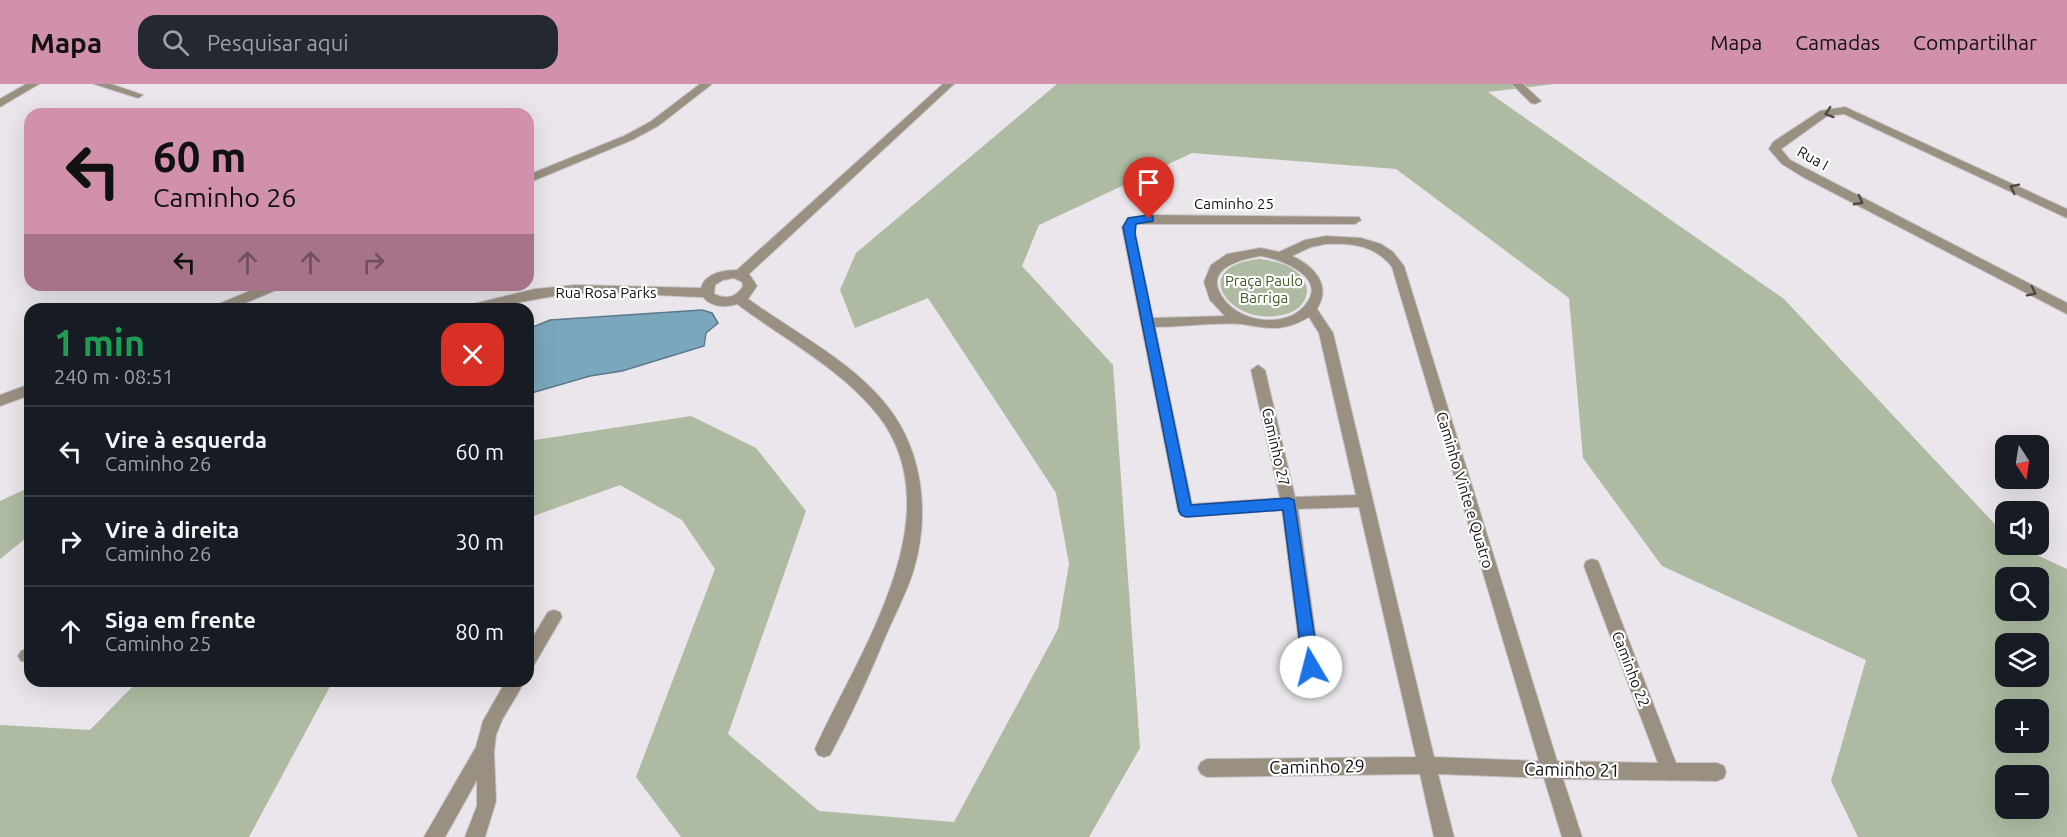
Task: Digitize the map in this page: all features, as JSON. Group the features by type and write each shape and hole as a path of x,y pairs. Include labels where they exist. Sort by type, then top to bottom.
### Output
{"street":[{"path":"0,104 34,84"},
{"path":"99,84 138,95"},
{"path":"534,177 628,138 654,124 707,84"},
{"path":"740,275 949,84"},
{"path":"1517,84 1534,100"},
{"name":"Rua I","path":"2067,214 1845,110 1824,113 1777,144 1775,149 1786,162 1807,174 2067,309"},
{"name":"Caminho 25","path":"1147,322 1129,234 1128,227 1132,221 1170,218 1355,220"},
{"name":"Caminho Vinte e Quatro","path":"1282,256 1304,245 1337,240 1369,243 1393,255 1572,837"},
{"path":"1241,320 1216,301 1210,286 1213,273 1223,261 1240,254 1261,252 1282,256 1298,264 1317,286 1318,298 1311,310 1288,322 1272,324 1241,320 1147,322 1186,511 1366,501"},
{"path":"727,274 740,275 746,278 750,286 739,299 719,302 706,293 709,283 714,279 727,274"},
{"name":"Rua Rosa Parks","path":"495,303 535,293 576,289 706,293"},
{"path":"233,303 262,291"},
{"path":"739,299 838,367 861,387 889,420 902,444 912,478 914,525 905,570 854,692 824,749"},
{"path":"1311,310 1326,333 1444,837"},
{"name":"Caminho 27","path":"1258,370 1289,504 1311,667"},
{"path":"0,401 24,391"},
{"name":"Caminho 22","path":"1592,566 1670,771"},
{"path":"534,650 554,617"},
{"path":"434,837 485,748 492,721 512,687"},
{"path":"475,837 485,813 487,801 485,748"},
{"name":"Caminho 21","path":"1427,765 1550,770 1717,772"},
{"name":"Caminho 29","path":"1207,768 1427,765"}],"green space":[{"path":"1057,84 1554,84 1488,92 1784,299 1995,524 1995,555 2037,555 2067,569 2067,837 1858,837 1831,781 1866,660 1662,566 1583,458 1569,298 1396,169 1192,153 1039,225 1022,266 1113,365 1140,748 1089,837 681,837 636,777 715,569 682,520 620,485 534,516 534,440 691,416 756,448 806,511 728,734 819,811 954,822 1058,629 1069,564 1056,493 928,298 855,328 840,290 856,253"},
{"name":"Praça Paulo Barriga","path":"1260,259 1285,265 1303,279 1307,291 1299,308 1286,314 1266,317 1248,313 1234,305 1224,295 1221,284 1224,273 1237,264"},
{"path":"24,490 24,540 0,559 0,501"},
{"path":"132,687 330,687 249,837 0,837 0,725 90,730"}],"water":[{"path":"702,310 712,313 718,323 706,333 704,346 622,371 590,376 534,392 534,327 550,320"}],"route":[{"path":"1149,219 1132,221 1128,227 1186,511 1289,504 1311,667"}]}
